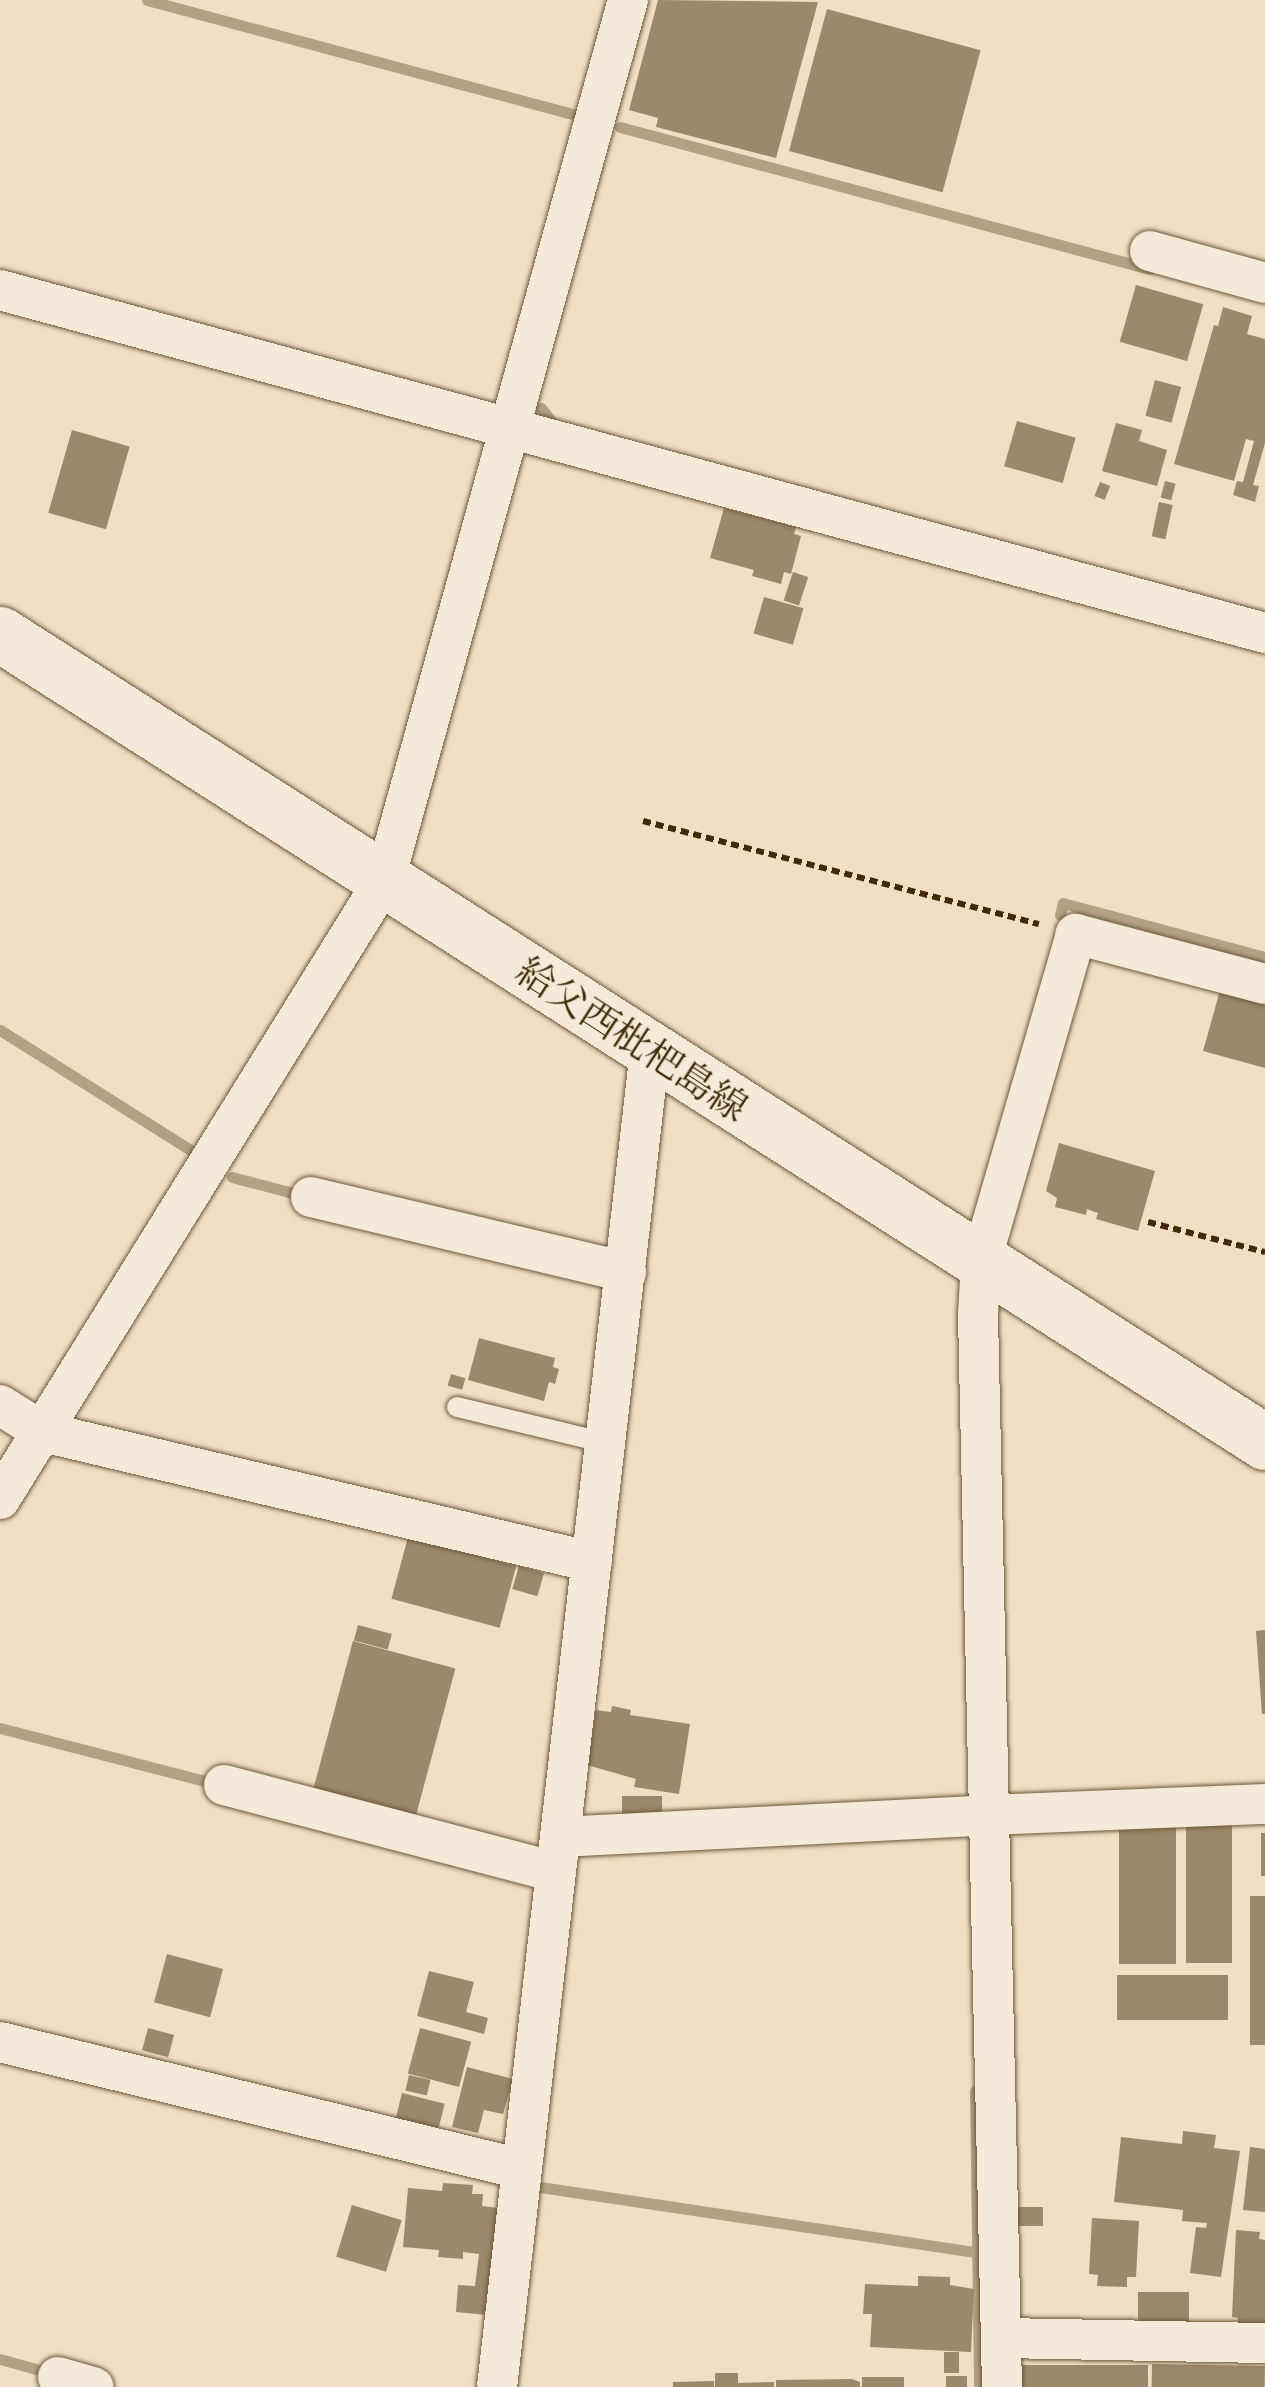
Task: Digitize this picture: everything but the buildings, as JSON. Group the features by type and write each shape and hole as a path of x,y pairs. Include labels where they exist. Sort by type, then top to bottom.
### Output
{"main road":[{"name":"給父西枇杷島線","path":"0,634 1265,1442"}],"street":[{"path":"0,1499 385,879 628,0"},
{"path":"1150,251 1265,283"},
{"path":"0,290 1265,633"},
{"path":"1002,2387 978,1315 981,1261 1076,934 1265,984"},
{"path":"497,2387 650,1052"},
{"path":"312,1196 626,1272"},
{"path":"0,1405 43,1432 592,1562"},
{"path":"224,1785 558,1855 989,1816 1265,1804"},
{"path":"0,2042 521,2169"},
{"path":"1003,2338 1265,2343"}],"lane":[{"path":"457,1407 606,1443"}],"path":[{"path":"644,821 1076,934"},
{"path":"1148,1222 1265,1252"}],"waterway":[{"path":"147,0 572,114"},
{"path":"620,127 1150,269"},
{"path":"541,408 556,427"},
{"path":"1060,915 1063,903 1265,957"},
{"path":"0,1030 195,1153"},
{"path":"232,1177 300,1195"},
{"path":"0,1728 213,1783"},
{"path":"975,2091 979,2387"},
{"path":"540,2187 977,2252"},
{"path":"0,2359 50,2373"}]}
